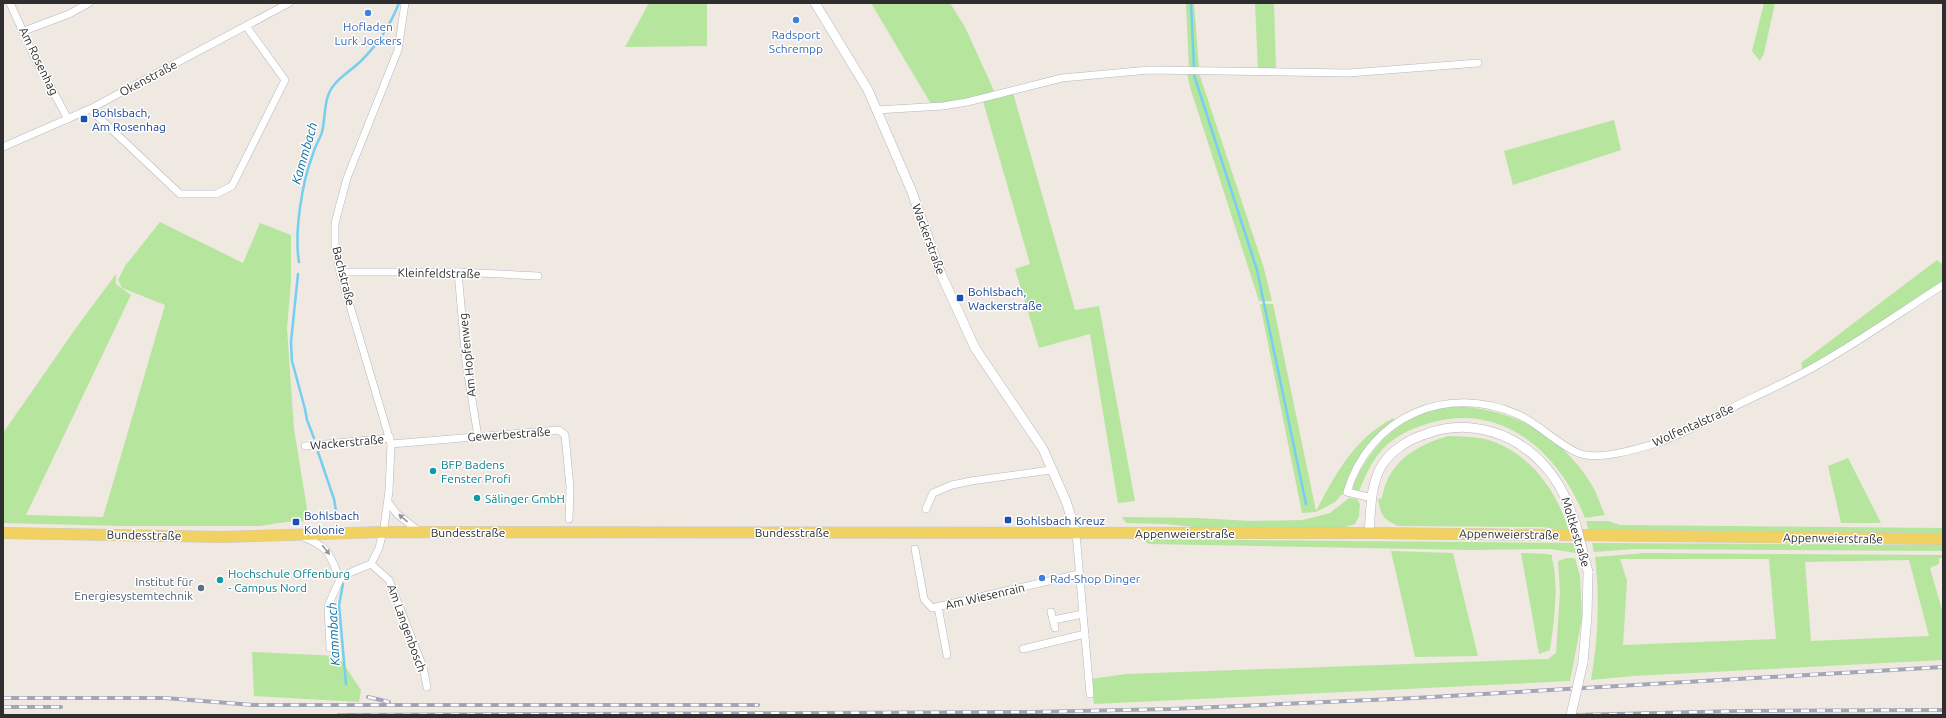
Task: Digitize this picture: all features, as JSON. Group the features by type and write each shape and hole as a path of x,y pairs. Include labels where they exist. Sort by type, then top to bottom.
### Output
{"main road":[{"name":"Bundesstraße","path":"3,533 222,537 383,532 1076,533"},
{"name":"Appenweierstraße","path":"1076,533 1369,533 1943,539"}],"street":[{"path":"3,5 10,3"},
{"name":"Am Rosenhag","path":"10,3 24,31 34,56 68,120"},
{"path":"24,31 69,14 89,3"},
{"name":"Okenstraße","path":"3,146 68,120 90,109 289,3"},
{"name":"Bachstraße","path":"383,532 388,502 391,441 340,272 335,243 335,223 348,178 398,50 405,3"},
{"name":"Wackerstraße","path":"815,3 868,90 912,192 941,274 975,348 1043,448 1051,470 1066,501 1076,533 1090,694"},
{"path":"90,109 180,194 216,194 232,186 285,80 246,26"},
{"path":"876,110 943,106 967,102 1062,78 1143,70 1349,73 1478,63"},
{"name":"Kleinfeldstraße","path":"340,272 458,272 538,276"},
{"name":"Am Hopfenweg","path":"458,272 466,362 478,437"},
{"name":"Wolfentalstraße","path":"1372,498 1347,492 1356,469 1362,458 1378,438 1392,426 1417,412 1450,403 1469,402 1493,406 1521,416 1571,449 1582,454 1611,454 1658,443 1720,414 1826,360 1943,285"},
{"name":"Moltkestraße","path":"1369,533 1372,498 1376,479 1383,464 1397,449 1414,438 1432,431 1453,426 1472,426 1493,431 1512,440 1537,456 1553,474 1563,490 1576,525 1588,572 1587,616 1583,662 1571,715"},
{"name":"Gewerbestraße","path":"391,441 478,437 559,430 565,435 570,487 569,519"},
{"name":"Wackerstraße","path":"304,446 391,441"},
{"path":"926,509 933,493 952,485 1051,470"},
{"path":"388,502 398,514 420,532"},
{"path":"330,648 328,606 340,579 349,573 371,564 379,548 383,532"},
{"path":"298,535 321,545 329,554 340,579"},
{"name":"Am Wiesenrain","path":"915,549 924,599 932,608 1079,574"},
{"name":"Am Langenbosch","path":"371,564 389,580 423,667 427,687"},
{"name":"Am Wiesenrain","path":"938,606 947,655"},
{"path":"1050,612 1055,628"},
{"path":"1053,620 1083,614"},
{"path":"1023,649 1085,634"}],"green space":[{"path":"649,3 707,3 707,46 625,47"},
{"path":"871,3 950,3 965,27 995,93 931,104"},
{"path":"1186,3 1194,3 1199,68 1189,68"},
{"path":"1255,3 1274,3 1276,70 1258,69"},
{"path":"1764,3 1775,3 1764,53 1760,61 1752,51"},
{"path":"1187,73 1199,73 1263,265 1272,301 1259,301 1190,87"},
{"path":"1013,93 1075,310 1099,306 1135,501 1118,503 1090,334 1039,348 1015,269 1030,264 983,101"},
{"path":"1614,120 1621,150 1513,185 1504,151"},
{"path":"160,222 243,263 260,223 291,235 291,281 287,328 294,429 309,521 286,522 260,526 123,526 3,523 3,433 76,328 116,274 116,284 131,295 26,515 103,517 165,305 122,288 118,280 125,266"},
{"path":"1937,260 1943,265 1943,282 1803,370 1801,363"},
{"path":"1260,304 1273,304 1316,511 1347,458 1367,436 1379,426 1393,418 1394,421 1375,437 1344,492 1335,502 1316,512 1302,513"},
{"path":"1455,406 1477,408 1516,419 1551,439 1567,453 1581,469 1593,487 1605,515 1585,518 1574,495 1560,473 1544,454 1526,438 1505,427 1482,420 1457,418 1430,423 1400,435 1388,444 1377,456 1359,491 1354,490 1353,486 1370,455 1393,431 1406,422 1421,415 1437,409"},
{"path":"1448,436 1485,439 1497,443 1522,458 1533,468 1551,491 1569,531 1542,527 1398,526 1386,519 1380,509 1378,499 1382,498 1385,485 1397,465 1414,451"},
{"path":"1848,458 1881,523 1841,523 1828,466"},
{"path":"1349,498 1357,499 1360,504 1359,516 1355,524 1340,529 1194,527 1165,524 1126,523 1122,517 1198,518 1251,521 1303,520 1330,513"},
{"path":"1586,521 1608,521 1620,525 1943,528 1943,535 1589,532"},
{"path":"1144,539 1574,543 1576,553 1550,549 1471,550 1149,544 1145,542"},
{"path":"1592,543 1943,545 1943,551 1635,549 1594,552"},
{"path":"1391,551 1453,553 1478,656 1415,657"},
{"path":"1521,553 1552,555 1555,592 1552,639 1550,650 1539,654"},
{"path":"1645,553 1943,555 1943,558 1939,558 1939,564 1930,568 1943,613 1943,660 1633,676 1591,680 1598,618 1597,572 1595,557","holes":["1620,559 1769,559 1776,639 1623,645 1627,581","1909,560 1929,636 1811,641 1805,562"]},
{"path":"1567,558 1575,558 1580,576 1582,618 1570,681 1094,704 1091,679 1126,674 1548,659 1556,653 1560,592 1558,561"},
{"path":"252,652 338,656 361,690 359,702 254,696"}],"waterway":[{"name":"Kammbach","path":"299,262 298,222 302,193 309,165 322,132 326,102 330,90 361,61 379,41 388,27 399,3"},
{"path":"1191,3 1194,67"},
{"path":"1194,75 1257,270 1306,504"},
{"name":"Kammbach","path":"298,274 291,342 292,361 307,420 314,438"},
{"name":"Kammbach","path":"318,452 334,499 337,517"},
{"name":"Kammbach","path":"343,584 339,605 346,684"}],"railway":[{"path":"339,715 1032,712 1171,709 1415,698 1943,667"},
{"path":"368,697 389,702"},
{"path":"3,698 165,698 253,705 758,705"},
{"path":"3,707 61,707"},
{"path":"1577,715 1740,711 1943,710"}],"place":[{"name":"Hofladen Lurk Jockers","path":"368,13"},
{"name":"Radsport Schrempp","path":"796,20"},
{"name":"Bohlsbach, Am Rosenhag","path":"84,119"},
{"name":"Bohlsbach, Wackerstraße","path":"960,298"},
{"name":"BFP Badens Fenster Profi","path":"433,471"},
{"name":"Sälinger GmbH","path":"477,498"},
{"name":"Bohlsbach Kreuz","path":"1008,520"},
{"name":"Bohlsbach Kolonie","path":"296,522"},
{"name":"Rad-Shop Dinger","path":"1042,578"},
{"name":"Hochschule Offenburg - Campus Nord","path":"220,580"},
{"name":"Institut für Energiesystemtechnik","path":"201,588"}]}
